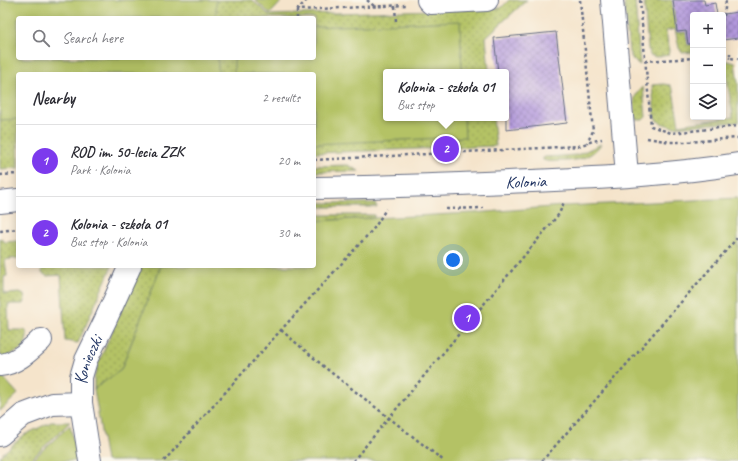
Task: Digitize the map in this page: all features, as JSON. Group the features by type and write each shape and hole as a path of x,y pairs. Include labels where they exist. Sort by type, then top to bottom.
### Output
{"street":[{"path":"430,1 488,0"},
{"path":"612,0 627,175"},
{"name":"Kolonia","path":"316,188 453,184 627,175 690,171 738,164"},
{"name":"Konieczki","path":"90,461 81,403 82,376 86,360 106,321 129,268"},
{"path":"0,366 6,365 25,355 42,340"},
{"path":"0,435 23,416 52,404 81,403"}],"path":[{"path":"297,16 297,10 306,0"},
{"path":"367,0 374,7"},
{"path":"580,0 593,131 587,144"},
{"path":"640,0 651,126 671,133 738,126"},
{"path":"724,12 726,0"},
{"path":"297,10 395,6 430,1"},
{"path":"395,6 396,22"},
{"path":"730,53 730,58"},
{"path":"726,57 738,59"},
{"path":"645,61 690,58"},
{"path":"316,160 557,148 579,146 602,139 652,138 670,142 687,142 738,138"},
{"path":"0,175 16,174"},
{"path":"353,461 559,214 563,206"},
{"path":"164,461 382,218"},
{"path":"0,231 16,229"},
{"path":"542,461 738,237"},
{"path":"280,330 328,370 444,461"}],"green space":[{"path":"0,0 252,0 269,15 501,8 509,0 527,0 486,37 489,69 383,69 383,121 493,121 496,146 316,153 316,72 16,72 16,168 0,169"},
{"path":"0,0 216,0 216,16 16,16 16,60 218,60 218,72 16,72 16,119 0,120"},
{"path":"255,0 283,0 270,14"},
{"path":"624,0 635,0 640,65 633,60 629,52"},
{"path":"644,0 672,0 677,32 686,32 688,45 690,45 690,52 682,53 679,48 675,29 666,31 669,51 668,55 656,57 650,55 648,49"},
{"path":"460,21 462,69 383,69 383,121 464,121 465,137 316,144 316,72 234,72 234,60 316,60 316,27"},
{"path":"726,61 735,63 738,84 738,122 673,127 661,123 656,120 655,116 652,85 670,85 673,90 679,125 713,120 726,120 726,118 733,117 726,73"},
{"path":"643,87 646,117 643,120 636,120 634,102 639,90"},
{"path":"601,144 588,156 577,160 543,160 545,157 577,155"},
{"path":"348,165 359,171 316,172 316,166"},
{"path":"738,198 738,461 106,461 94,389 121,370 160,268 316,268 316,221 473,213 563,206"},
{"path":"316,203 375,203 377,207 316,207"},
{"path":"316,215 374,215 374,218 316,221"},
{"path":"0,238 5,242 16,241 16,258 5,260 7,276 4,277 4,294 20,293 24,295 25,301 24,304 8,304 9,330 25,330 27,337 23,349 0,359"},
{"path":"42,268 111,268 78,343 65,341 61,275 47,276 42,273"},
{"path":"139,268 160,268 121,370 94,389 94,378 98,364"},
{"path":"0,376 2,376 18,394 0,411"},
{"path":"51,422 70,422 29,461 0,461 0,456 24,435"},
{"path":"70,425 78,461 31,461"}],"building":[{"path":"673,0 704,0 705,5 715,3 716,12 690,12 690,44 688,44 686,31 677,32"},
{"path":"738,12 738,38 726,40 726,14"},
{"path":"556,32 567,123 506,130 506,121 509,121 509,69 498,69 494,38"}],"place":[{"name":"Kolonia - szkoła 01","path":"446,149"},
{"name":"ROD im. 50-lecia ZZK","path":"467,318"}]}
